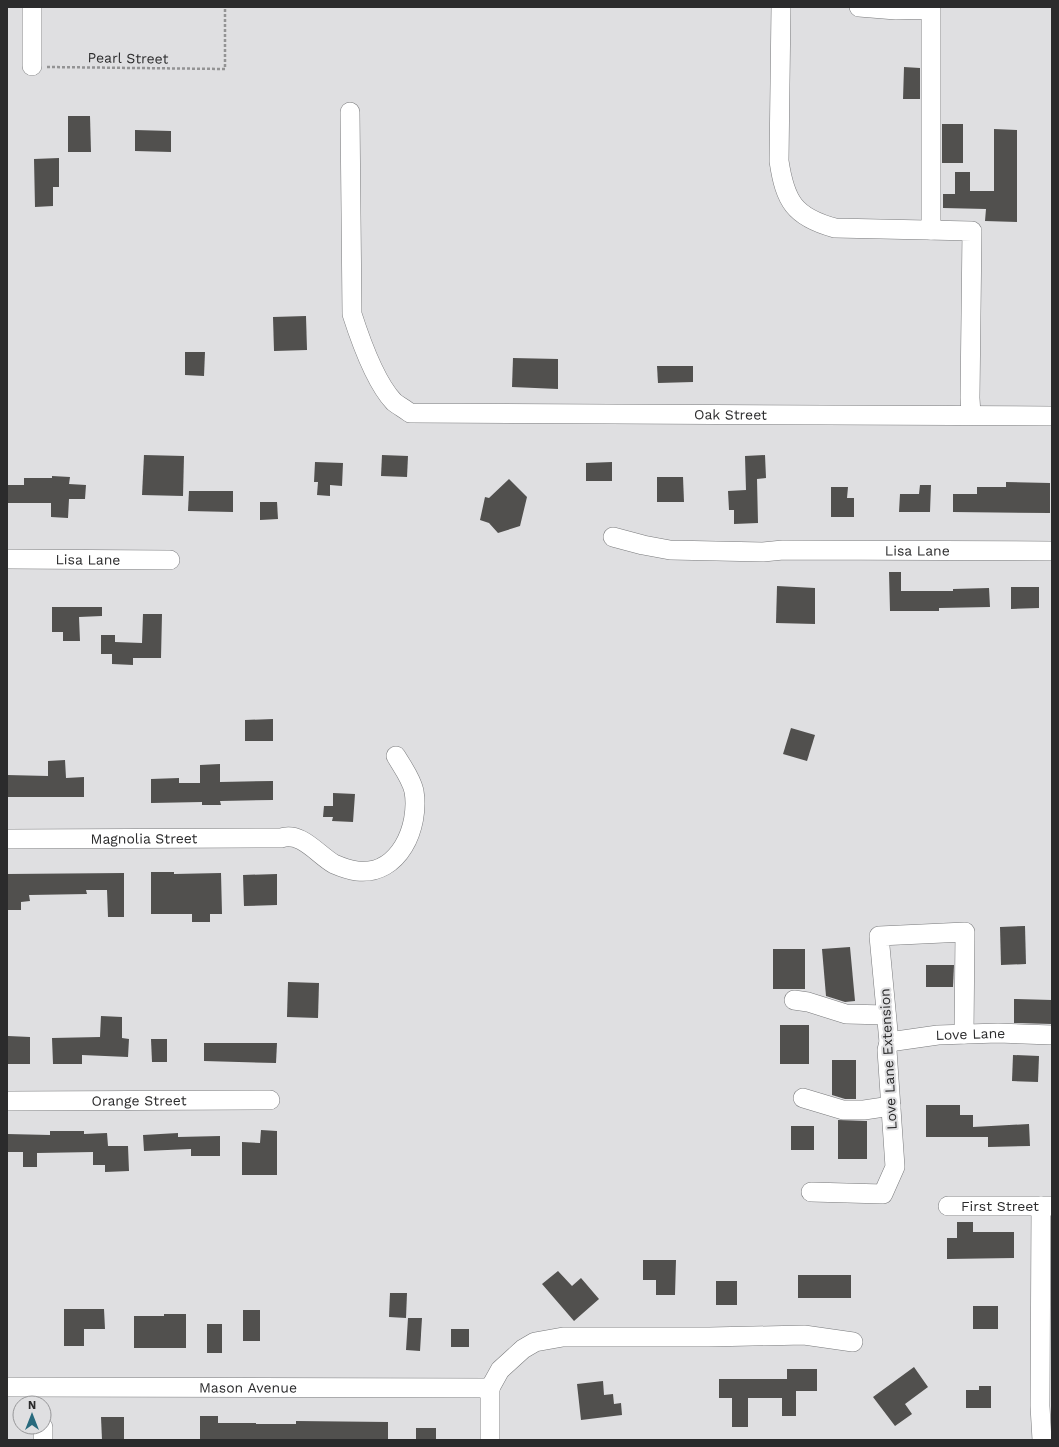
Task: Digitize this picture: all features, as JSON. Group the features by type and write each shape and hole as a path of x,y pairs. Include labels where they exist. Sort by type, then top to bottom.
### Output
{"street":[{"path":"32,7 32,66"},
{"path":"781,7 779,161 782,183 788,197 799,211 810,219 835,228 972,230 971,415"},
{"path":"859,7 896,10 931,9 931,230"},
{"name":"Oak Street","path":"350,112 352,314 359,338 386,391 395,403 410,413 1052,416"},
{"name":"Lisa Lane","path":"613,537 670,550 763,552 783,550 1052,551"},
{"name":"Lisa Lane","path":"7,559 170,560"},
{"name":"Magnolia Street","path":"7,839 291,837 300,840 333,863 346,869 359,871 373,870 394,859 402,851 412,827 415,812 414,792 411,781 396,756"},
{"name":"Love Lane Extension","path":"810,1192 883,1194 895,1167 887,1050 889,1042 879,936 965,932 964,1034"},
{"path":"794,1000 808,1002 846,1014 886,1015"},
{"name":"Love Lane","path":"889,1042 938,1035 998,1033 1052,1035"},
{"path":"803,1098 843,1110 864,1110 891,1106"},
{"name":"Orange Street","path":"7,1101 270,1100"},
{"name":"First Street","path":"948,1206 1047,1206"},
{"path":"1042,1440 1040,1406 1047,1206"},
{"path":"490,1440 490,1388 500,1370 523,1349 535,1342 563,1337 709,1337 804,1335 853,1342"},
{"name":"Mason Avenue","path":"7,1387 44,1395 490,1388"}],"path":[{"name":"Pearl Street","path":"32,66 225,69 225,7"}],"building":[{"path":"904,67 920,68 920,99 903,99"},
{"path":"68,116 90,116 91,152 68,152"},
{"path":"942,124 963,124 963,163 942,163"},
{"path":"994,129 1017,130 1017,222 985,221 986,209 943,208 943,194 955,194 955,172 970,172 970,191 994,191"},
{"path":"135,130 171,131 171,152 135,151"},
{"path":"59,158 59,187 53,187 53,206 35,207 34,159"},
{"path":"306,316 307,350 274,351 273,317"},
{"path":"185,352 205,352 204,376 185,375"},
{"path":"513,358 558,359 558,389 512,387"},
{"path":"657,366 693,366 693,382 658,383"},
{"path":"144,455 184,456 183,496 142,495"},
{"path":"382,455 408,456 407,477 381,476"},
{"path":"765,455 766,478 757,479 758,523 734,524 734,510 729,510 728,491 746,490 745,456"},
{"path":"315,462 343,463 342,486 330,485 330,496 317,495 318,482 314,482"},
{"path":"612,462 612,481 586,481 586,463"},
{"path":"52,476 70,477 69,484 86,485 85,499 69,499 68,518 51,517 51,503 7,503 7,485 24,485 24,478 52,478"},
{"path":"657,477 683,477 684,502 657,502"},
{"path":"509,479 527,497 520,526 498,533 489,523 480,520 485,497 489,498"},
{"path":"1006,482 1050,483 1050,513 953,512 953,494 977,494 977,487 1006,487"},
{"path":"920,485 931,485 930,512 899,512 900,494 919,494"},
{"path":"831,487 848,487 847,498 854,498 854,517 831,517"},
{"path":"189,491 233,491 233,512 188,511"},
{"path":"260,502 277,502 278,519 260,520"},
{"path":"889,572 901,572 901,591 953,591 953,589 989,588 990,607 939,608 939,611 890,611"},
{"path":"777,586 815,588 815,624 776,623"},
{"path":"1011,587 1039,587 1039,608 1011,609"},
{"path":"52,607 102,607 102,616 79,617 80,641 63,641 63,632 52,632"},
{"path":"143,614 162,614 161,658 133,658 133,665 112,664 112,654 101,654 101,635 115,635 115,642 142,643"},
{"path":"273,719 273,741 245,741 245,720"},
{"path":"791,728 815,735 807,761 783,754"},
{"path":"65,760 66,778 84,777 84,797 7,797 7,775 48,776 48,761"},
{"path":"220,764 220,782 273,781 273,800 220,801 221,805 202,805 202,802 151,803 151,779 179,778 179,783 200,783 200,765"},
{"path":"333,793 355,794 353,822 332,821 333,817 323,817 324,806 333,806"},
{"path":"151,872 174,872 174,874 221,873 222,914 210,914 210,922 192,922 192,914 151,914"},
{"path":"124,873 124,917 108,917 107,890 86,890 87,894 29,895 30,901 21,902 21,910 7,910 7,874"},
{"path":"277,874 277,905 244,906 243,875"},
{"path":"1025,926 1026,964 1001,965 1000,927"},
{"path":"850,947 855,1001 845,1002 826,996 822,949"},
{"path":"773,949 805,949 805,989 773,989"},
{"path":"926,965 954,965 953,987 926,987"},
{"path":"288,982 319,983 318,1018 287,1017"},
{"path":"1014,999 1052,1000 1052,1024 1014,1023"},
{"path":"101,1016 122,1017 122,1038 129,1039 128,1057 82,1055 82,1064 53,1064 52,1038 100,1037"},
{"path":"780,1025 809,1025 809,1064 780,1064"},
{"path":"8,1036 30,1037 30,1064 8,1064"},
{"path":"151,1039 167,1039 167,1062 152,1062"},
{"path":"204,1043 277,1043 276,1063 204,1061"},
{"path":"1013,1055 1039,1056 1038,1082 1012,1081"},
{"path":"832,1060 856,1060 856,1099 845,1099 832,1095"},
{"path":"926,1105 960,1105 960,1115 973,1115 973,1127 1029,1124 1030,1146 988,1147 988,1137 926,1137"},
{"path":"838,1120 867,1121 867,1159 838,1159"},
{"path":"791,1126 814,1126 814,1150 791,1150"},
{"path":"261,1130 277,1131 277,1175 242,1175 242,1142 260,1143"},
{"path":"50,1131 84,1131 84,1134 107,1133 108,1146 128,1146 129,1171 105,1172 105,1165 93,1165 93,1152 37,1153 37,1167 23,1167 23,1152 7,1152 7,1134 50,1135"},
{"path":"178,1133 178,1137 220,1136 220,1156 191,1156 191,1149 144,1151 143,1135"},
{"path":"957,1222 973,1222 973,1232 1014,1232 1014,1258 947,1259 947,1238 957,1238"},
{"path":"643,1260 676,1260 675,1295 656,1295 656,1280 643,1280"},
{"path":"558,1271 572,1286 581,1278 599,1299 574,1321 542,1284"},
{"path":"798,1275 851,1275 851,1298 798,1298"},
{"path":"716,1281 737,1281 737,1305 716,1305"},
{"path":"390,1293 407,1293 406,1318 389,1317"},
{"path":"973,1306 998,1306 998,1329 973,1329"},
{"path":"64,1309 104,1309 105,1329 84,1329 84,1346 64,1346"},
{"path":"243,1310 260,1310 260,1341 243,1341"},
{"path":"164,1314 186,1314 186,1348 134,1348 134,1316 164,1316"},
{"path":"408,1318 422,1318 420,1351 406,1350"},
{"path":"207,1324 222,1324 222,1353 207,1353"},
{"path":"451,1329 469,1329 469,1347 451,1347"},
{"path":"914,1367 928,1387 905,1404 912,1414 895,1426 873,1397"},
{"path":"787,1369 817,1369 817,1391 796,1391 796,1416 782,1416 782,1398 748,1398 748,1427 732,1427 732,1398 719,1398 719,1379 787,1379"},
{"path":"603,1381 604,1395 613,1394 614,1404 621,1403 622,1415 581,1420 577,1384"},
{"path":"979,1386 991,1386 991,1408 966,1408 966,1390 979,1390"},
{"path":"200,1416 218,1416 218,1423 296,1424 296,1421 388,1422 388,1440 200,1440"},
{"path":"101,1417 124,1417 124,1440 102,1440"},
{"path":"416,1428 436,1428 436,1440 416,1440"}]}
